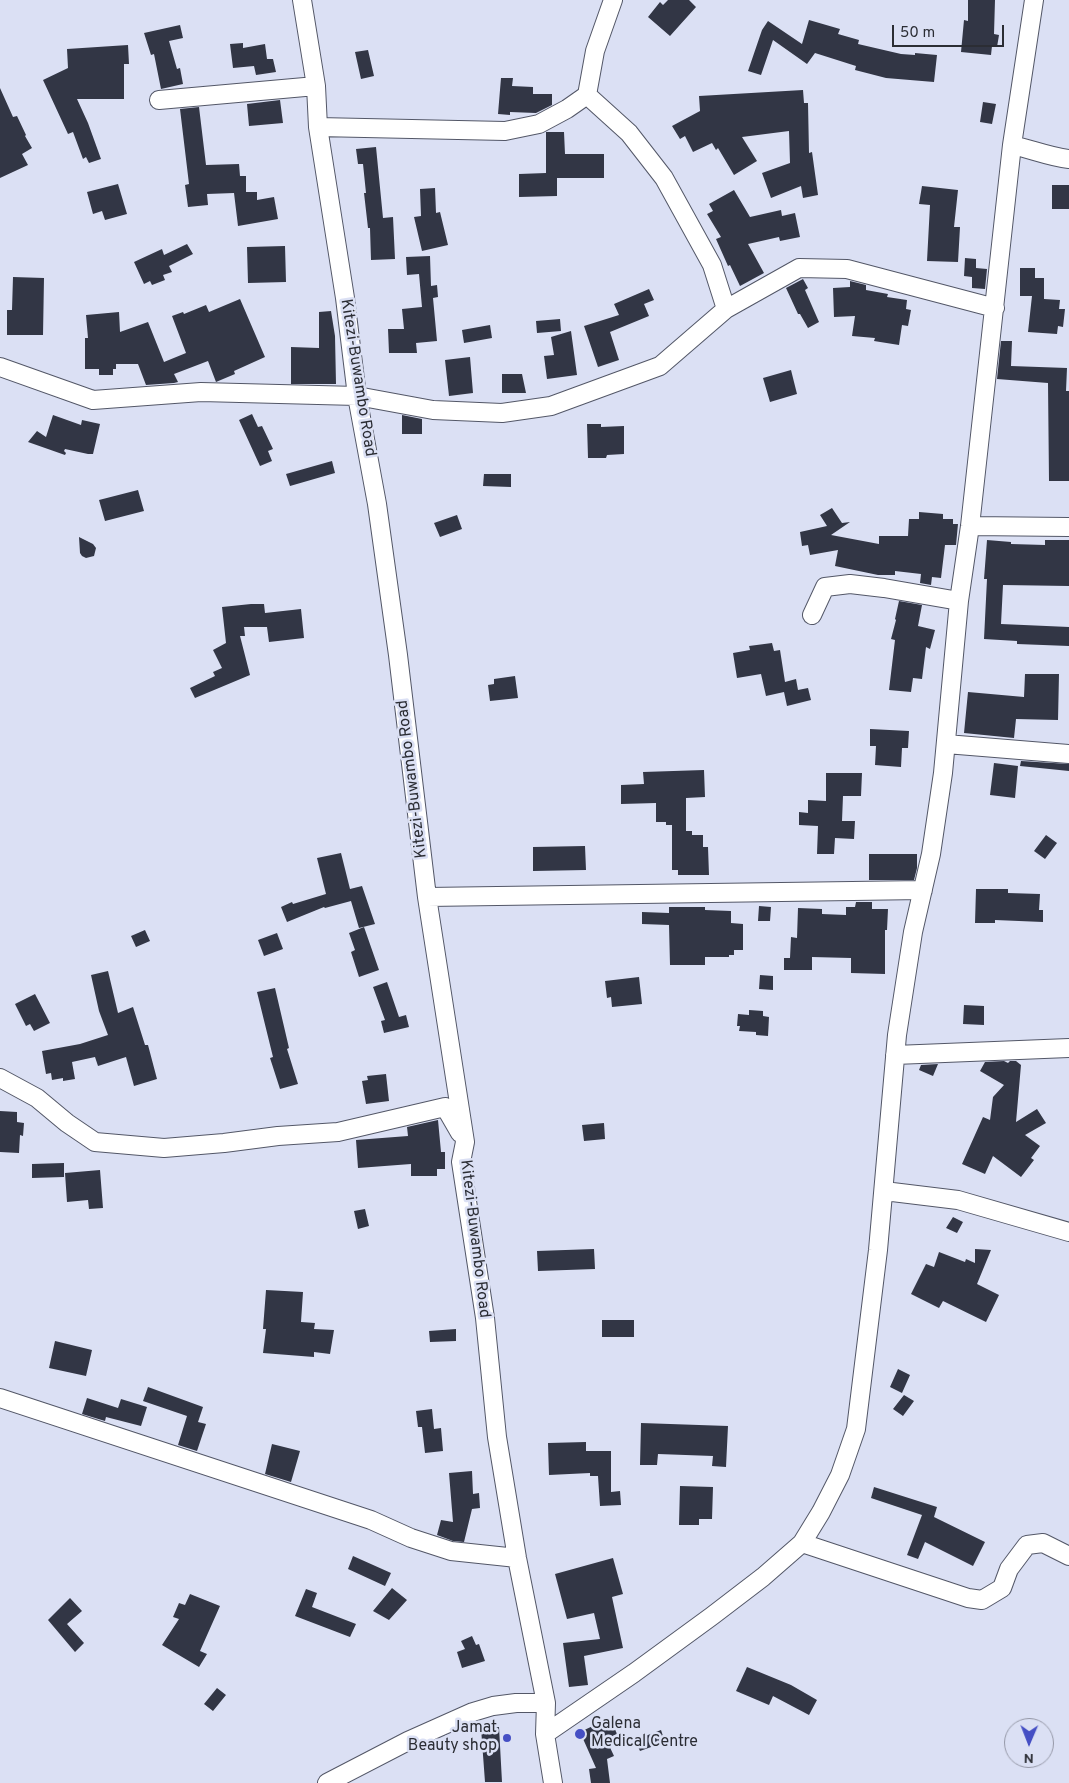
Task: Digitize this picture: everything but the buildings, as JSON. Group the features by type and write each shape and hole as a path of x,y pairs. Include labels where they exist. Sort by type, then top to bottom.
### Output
{"street":[{"name":"Kitezi-Buwambo Road","path":"302,0 316,86 318,127 345,298 358,396 377,504 428,896 465,1142 461,1162 485,1318 497,1437 517,1558 546,1703 546,1734 553,1783"},
{"path":"318,127 505,131 539,124 567,110 587,95 595,51 613,0"},
{"path":"546,1734 712,1616 763,1577 802,1543 840,1476 856,1429 884,1191 895,1055 912,941 931,854 946,744 959,601 970,526 1012,145 1034,0"},
{"path":"159,100 316,86"},
{"path":"587,95 629,133 664,178 712,265 726,309"},
{"path":"1012,145 1065,158"},
{"path":"0,367 93,400 201,392 358,396 434,410 502,413 551,406 660,366 726,309 799,268 847,269 995,308"},
{"path":"970,526 1069,527"},
{"path":"812,615 825,587 850,584 959,601"},
{"path":"946,744 1069,754"},
{"path":"428,896 923,890"},
{"path":"895,1055 1069,1048"},
{"path":"0,1078 37,1098 67,1123 95,1142 164,1148 278,1136 338,1132 445,1106 465,1142"},
{"path":"884,1191 958,1200 1069,1232"},
{"path":"0,1398 371,1520 411,1538 451,1551 517,1558"},
{"path":"802,1543 968,1598 982,1600 1002,1588 1009,1569 1027,1546 1043,1543 1069,1556"},
{"path":"327,1783 408,1741 473,1712 493,1706 516,1703 546,1703"}],"place":[{"name":"Galena Medical Centre","path":"580,1734"},
{"name":"Jamat Beauty shop","path":"507,1738"}]}
